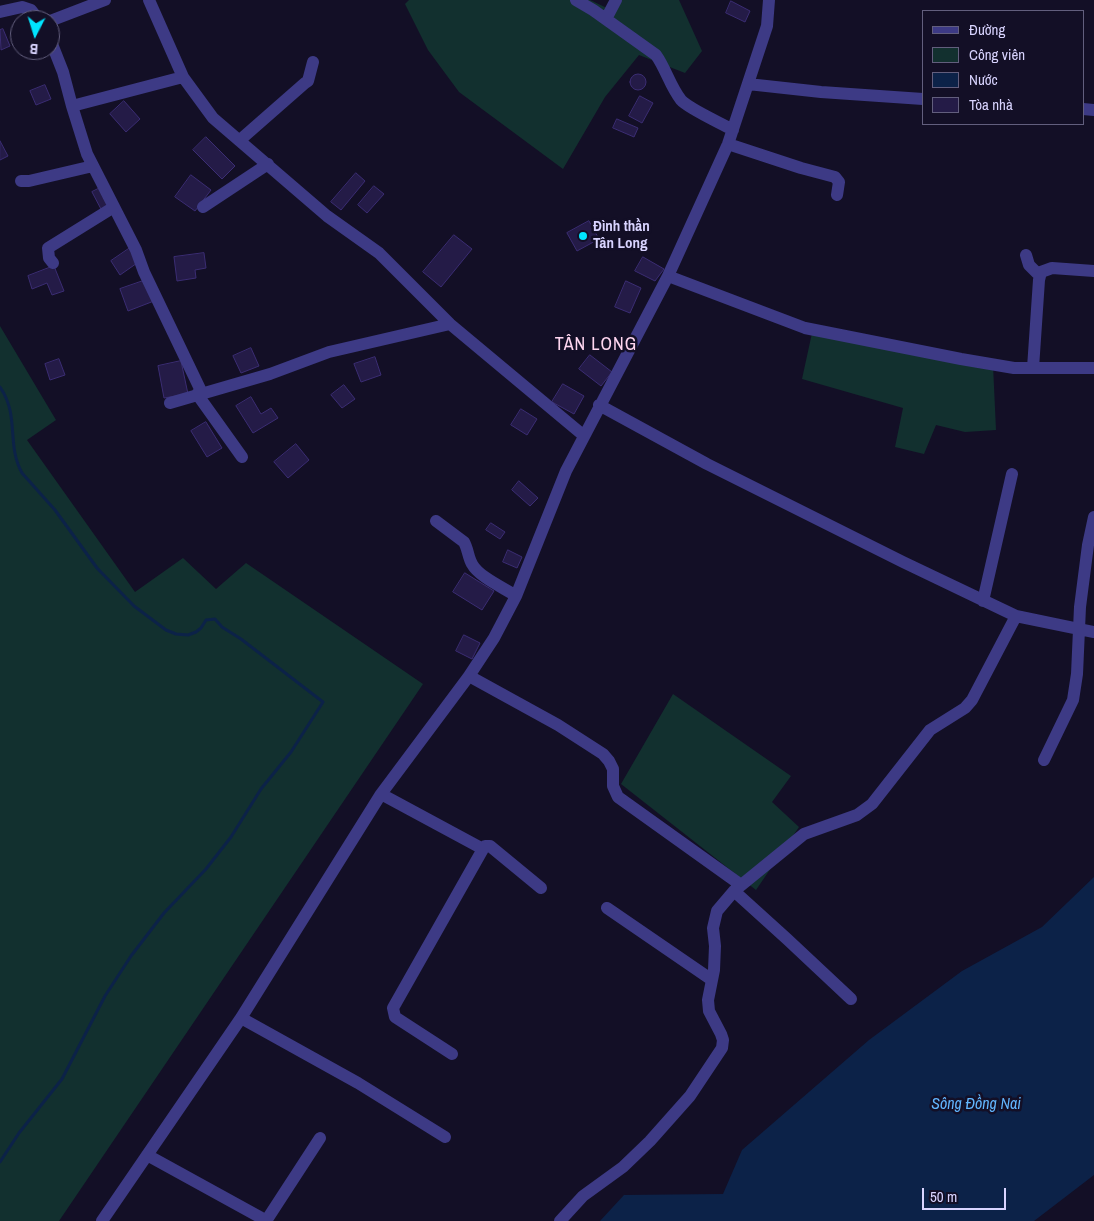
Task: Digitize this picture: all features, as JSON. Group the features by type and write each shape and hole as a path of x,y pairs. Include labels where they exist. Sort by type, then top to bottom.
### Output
{"street":[{"path":"60,17 105,0"},
{"path":"149,0 183,77 213,118 327,216 379,253 450,324 584,435"},
{"path":"576,0 656,55 683,102 733,130"},
{"path":"606,19 616,0"},
{"path":"102,1221 241,1018 380,794 469,676 494,638 516,596 566,471 598,405 626,357 668,276 728,144 767,26 769,0"},
{"path":"0,12 15,4 31,10"},
{"path":"58,60 87,154 114,207 200,394 242,457"},
{"path":"240,140 308,81 313,62"},
{"path":"72,106 183,77"},
{"path":"748,84 821,92 922,99"},
{"path":"728,144 835,178 838,182 836,195"},
{"path":"203,207 268,164"},
{"path":"21,181 29,181 93,166"},
{"path":"53,263 49,258 48,248 114,207"},
{"path":"1026,255 1029,265 1040,276"},
{"path":"1033,368 1041,272 1052,268 1094,271"},
{"path":"668,276 805,328 961,360 1014,368 1094,368"},
{"path":"170,403 270,374 329,352 450,324"},
{"path":"598,405 707,464 983,601 1016,616 1094,632"},
{"path":"983,601 1012,474"},
{"path":"1044,760 1073,700 1077,674 1078,628 1094,517"},
{"path":"436,520 464,542 467,546 469,558 477,570 516,596"},
{"path":"560,1221 584,1196 622,1167 650,1141 690,1096 722,1048 722,1034 709,1010 708,1000 715,946 712,928 717,911 738,888 804,834 857,815 872,804 930,730 960,712 972,700 1016,616"},
{"path":"469,676 558,725 603,754 613,769 613,786 618,797 738,888 850,999"},
{"path":"380,794 483,849"},
{"path":"452,1054 395,1017 393,1008 485,846 490,846 541,888"},
{"path":"607,908 712,980"},
{"path":"241,1018 358,1083 445,1137"},
{"path":"147,1155 266,1221 320,1138"}],"green space":[{"path":"409,0 590,0 611,10 620,0 679,0 702,51 685,73 639,55 605,97 563,169 459,92 428,50 405,4"},
{"path":"0,326 56,420 27,440 135,592 183,558 216,589 246,563 423,684 59,1221 0,1221"},
{"path":"812,333 993,365 996,430 965,432 936,425 924,454 895,447 903,408 802,379"},
{"path":"673,694 791,776 772,802 799,827 756,890 621,784"}],"water":[{"name":"Sông Đồng Nai","path":"1094,877 1094,1175 1034,1221 600,1221 624,1195 723,1194 742,1150 869,1040 962,971 1042,927"}],"building":[{"path":"731,1 750,11 745,22 726,13"},
{"path":"3,29 10,46 1,50 0,30"},
{"path":"638,74 644,76 646,82 644,88 638,90 632,88 630,82 632,76"},
{"path":"45,85 51,99 36,105 30,91"},
{"path":"640,96 653,103 642,123 629,116"},
{"path":"124,101 140,119 126,132 110,114"},
{"path":"617,119 638,128 634,137 613,128"},
{"path":"206,137 235,166 222,179 193,150"},
{"path":"0,141 8,156 0,160"},
{"path":"356,173 365,181 341,210 331,202"},
{"path":"191,175 211,190 195,211 175,197"},
{"path":"374,186 384,194 367,213 358,205"},
{"path":"102,187 111,207 102,211 92,192"},
{"name":"Đình thần Tân Long","path":"589,221 599,239 577,251 567,233"},
{"path":"454,235 472,249 441,287 423,272"},
{"path":"130,248 140,261 120,275 111,261"},
{"path":"204,253 206,268 195,270 196,278 177,281 174,257"},
{"path":"643,257 664,269 655,281 635,271"},
{"path":"54,266 64,291 52,295 47,283 32,289 28,276"},
{"path":"146,280 154,301 128,311 120,289"},
{"path":"626,281 641,288 630,313 615,307"},
{"path":"251,348 259,366 241,373 233,356"},
{"path":"590,355 612,372 601,386 579,369"},
{"path":"375,357 381,375 361,382 354,364"},
{"path":"59,359 65,375 50,380 45,364"},
{"path":"181,361 188,394 164,398 158,366"},
{"path":"563,384 584,396 574,414 552,402"},
{"path":"344,385 355,399 342,408 331,395"},
{"path":"251,397 261,414 271,408 278,418 253,433 236,406"},
{"path":"521,409 537,419 527,435 511,425"},
{"path":"206,422 222,448 207,457 191,431"},
{"path":"296,444 309,460 288,478 274,462"},
{"path":"519,481 538,498 530,506 512,490"},
{"path":"491,523 505,532 500,539 486,530"},
{"path":"508,550 522,557 517,568 503,562"},
{"path":"465,573 494,591 482,610 453,592"},
{"path":"464,635 480,643 472,659 456,651"}],"waterway":[{"path":"0,387 10,409 17,462 22,473 55,510 97,568 134,606 166,630 176,634 188,635 196,632 206,620 215,619 222,627 241,639 323,702 291,752 261,789 231,837 206,869 164,913 131,956 105,996 62,1079 19,1133 0,1162"}],"place":[{"name":"Đình thần Tân Long","path":"583,236"}],"district":[{"name":"TÂN LONG","path":"596,345"}]}
